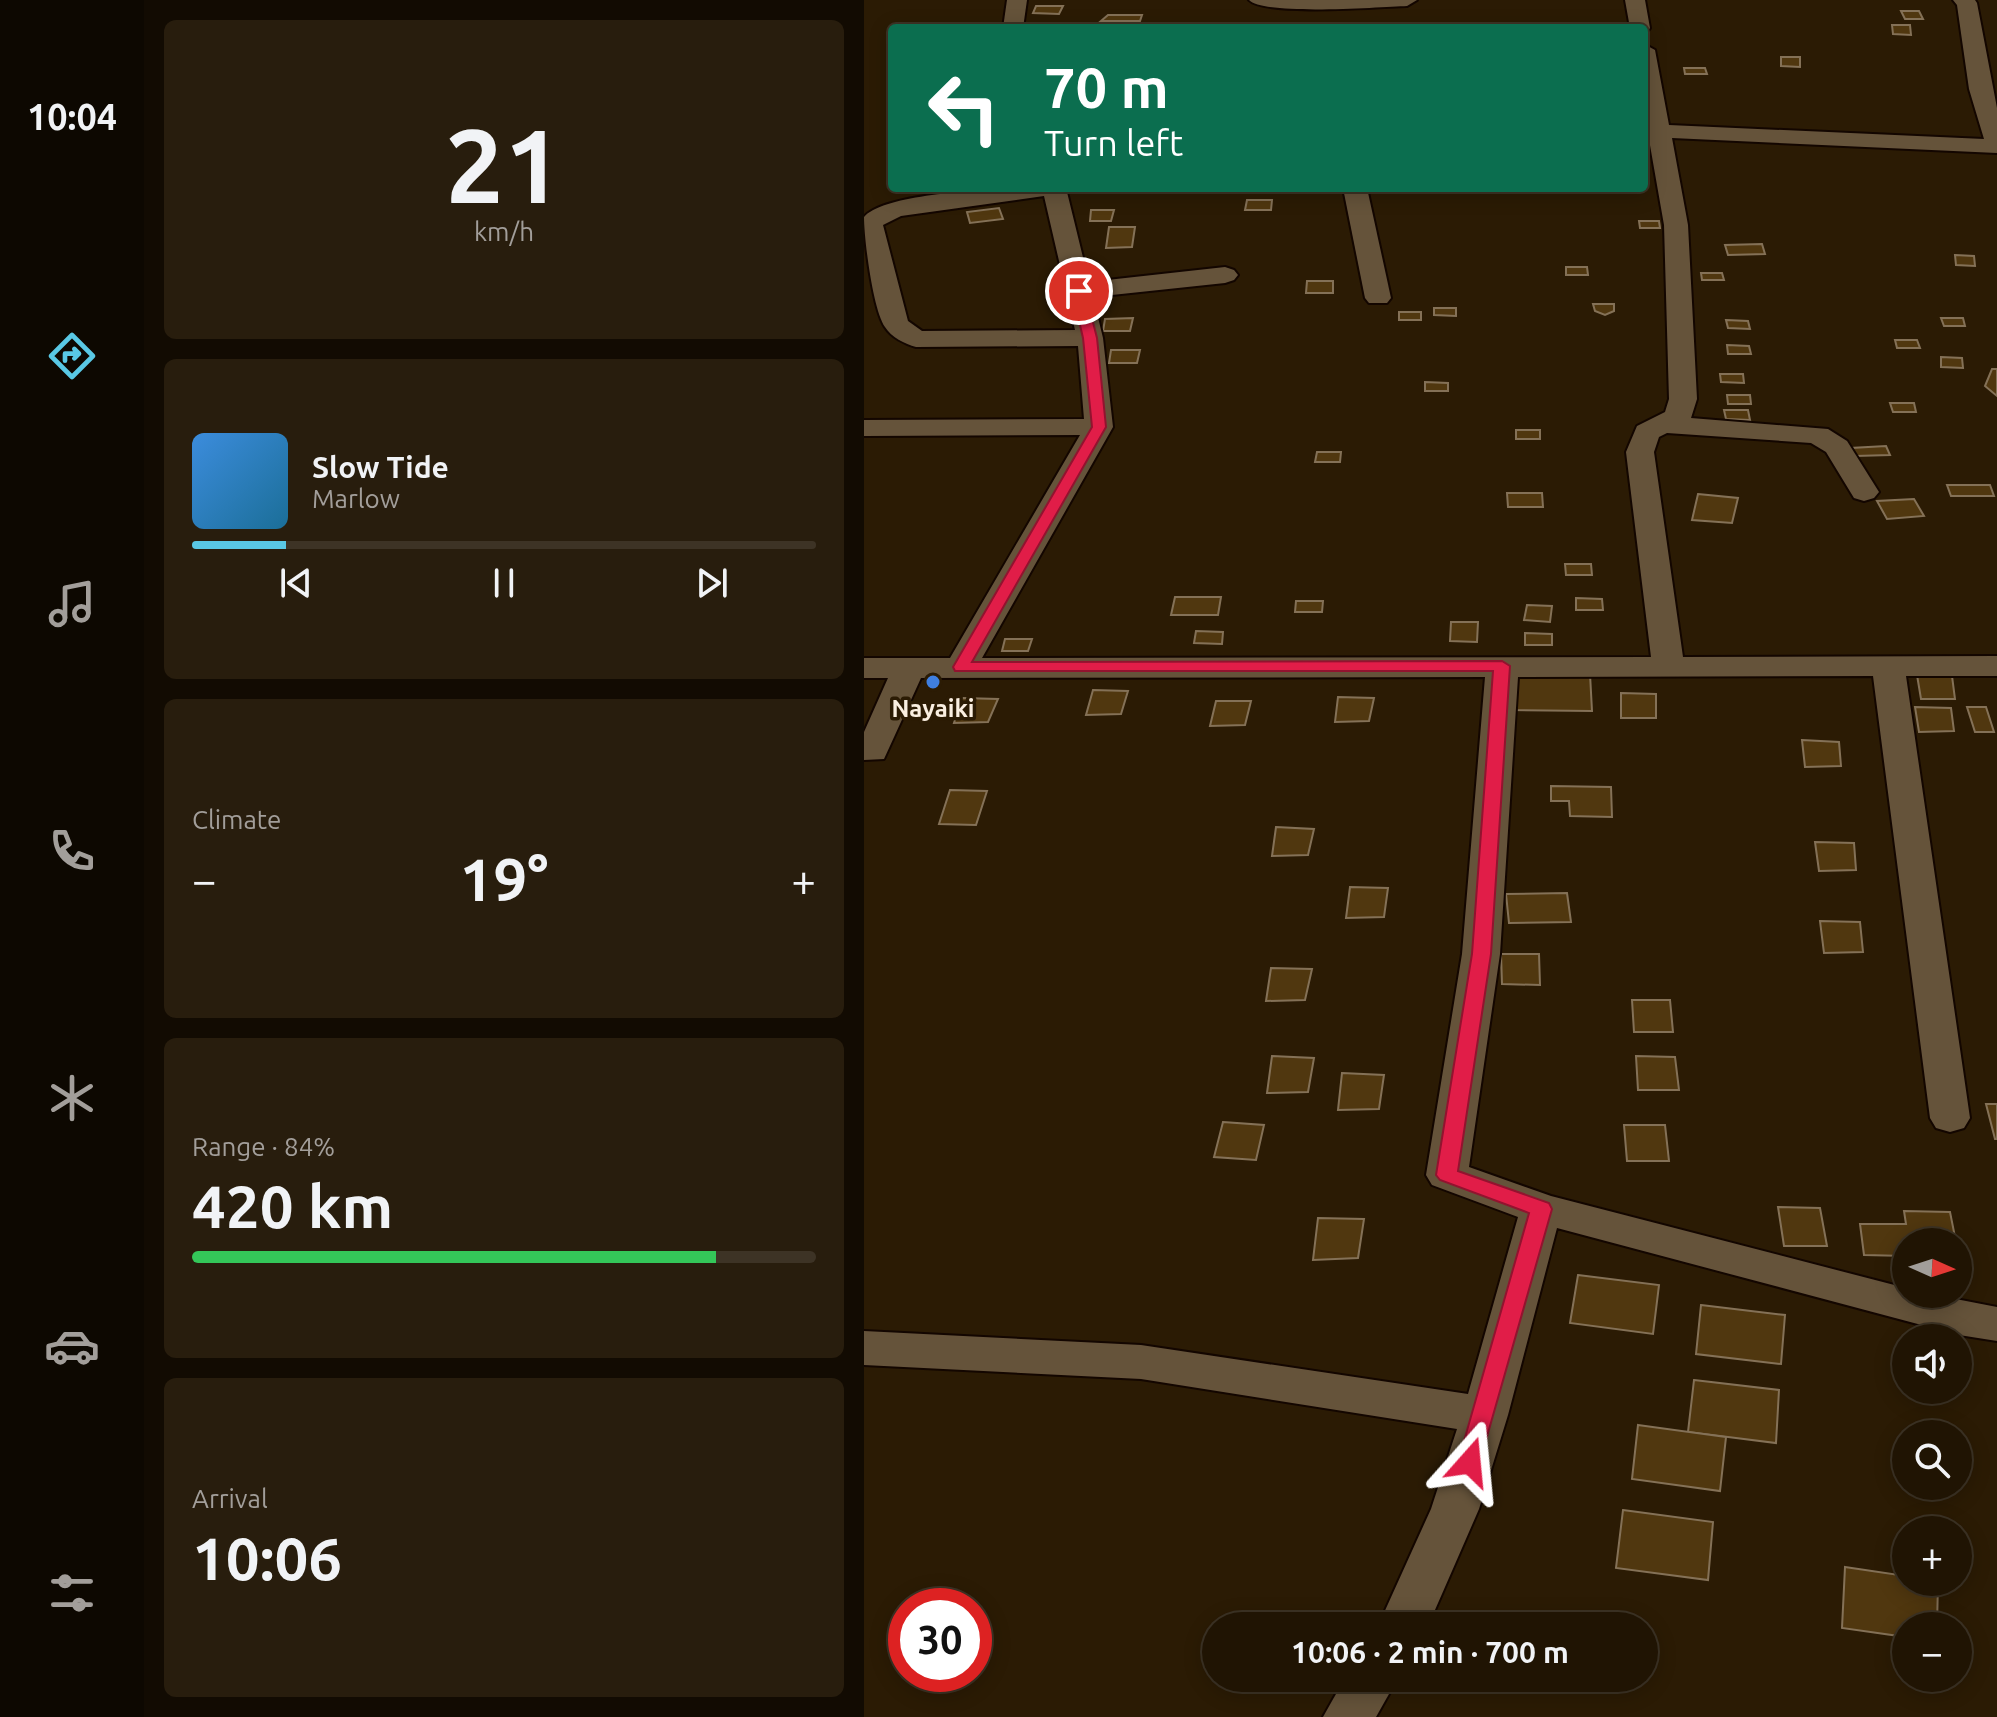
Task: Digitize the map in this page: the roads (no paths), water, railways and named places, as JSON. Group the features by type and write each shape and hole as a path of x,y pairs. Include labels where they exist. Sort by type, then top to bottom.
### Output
{"street":[{"path":"1014,24 1017,0"},
{"path":"1259,0 1325,4 1407,0"},
{"path":"1635,0 1639,24"},
{"path":"1659,131 1997,146 1980,89 1967,3 1963,0"},
{"path":"1648,72 1676,225 1683,399 1677,417 1647,432 1640,452 1668,665"},
{"path":"1024,192 896,209 878,216 871,224 896,325 916,339 1090,338"},
{"path":"961,667 1099,427 1090,338 1055,192"},
{"path":"1356,192 1378,298"},
{"path":"1079,291 1225,275"},
{"path":"1663,424 1818,435 1837,447 1864,492"},
{"path":"864,428 1099,427"},
{"path":"1502,666 1481,954 1447,1175 1541,1209 1882,1299 1997,1324"},
{"path":"1888,666 1950,1118"},
{"path":"864,668 1997,666"},
{"path":"872,752 909,668"},
{"path":"1409,1612 1455,1509 1485,1415 1541,1209"},
{"path":"864,1348 1141,1362 1485,1415"},
{"path":"1349,1717 1364,1692"}],"place":[{"name":"Nayaiki","path":"933,682"}]}
